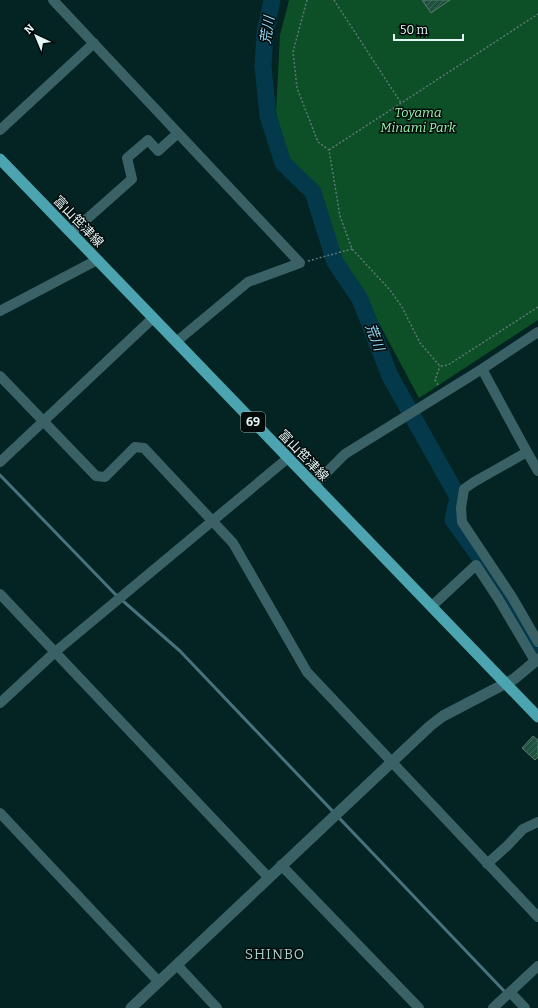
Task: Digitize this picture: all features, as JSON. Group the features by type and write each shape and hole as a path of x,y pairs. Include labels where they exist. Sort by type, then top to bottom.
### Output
{"main road":[{"name":"富山笹津線","path":"0,159 538,717"}],"street":[{"path":"53,0 300,263 248,282 176,342"},
{"path":"0,130 94,43"},
{"path":"70,233 132,178 127,158 148,140 158,151 178,133"},
{"path":"0,311 97,260"},
{"path":"0,462 153,318"},
{"path":"314,485 346,454 538,332"},
{"path":"482,369 538,471"},
{"path":"0,376 96,476 105,477 135,448 144,448 214,521 233,544 307,672 538,917"},
{"path":"527,452 464,489 461,508 462,522 512,597 538,642"},
{"path":"0,703 55,652 288,458"},
{"path":"131,1008 268,877 430,726 443,716 506,684 536,660 476,566 432,606"},
{"path":"0,594 268,877"},
{"path":"0,813 159,982"},
{"path":"487,864 523,829 538,822"},
{"path":"281,865 419,1008"},
{"path":"177,965 218,1008"},
{"path":"494,1008 538,966"},
{"path":"508,994 525,1008"}],"path":[{"path":"307,0 293,52 297,88 318,142 329,150 340,216 352,249 390,290 402,307 420,343 440,366"},
{"path":"334,0 401,103"},
{"path":"329,150 538,14"},
{"path":"300,263 352,249"},
{"path":"440,366 448,365 538,307"},
{"path":"440,366 435,380 443,393"}],"green space":[{"name":"Toyama Minami Park","path":"289,0 538,0 538,320 419,398 373,312 339,261 322,193 290,165 276,112 280,35"}],"building":[{"path":"422,0 450,0 431,13"},
{"path":"533,736 538,740 538,757 535,760 522,748"}],"waterway":[{"name":"荒川","path":"272,0 265,33 263,66 268,116 283,163 313,192 335,262 360,299 390,376 458,497 453,520 496,579 538,658"},
{"path":"0,475 115,594 180,651 506,993"}],"district":[{"name":"SHINBO","path":"275,954"}]}
